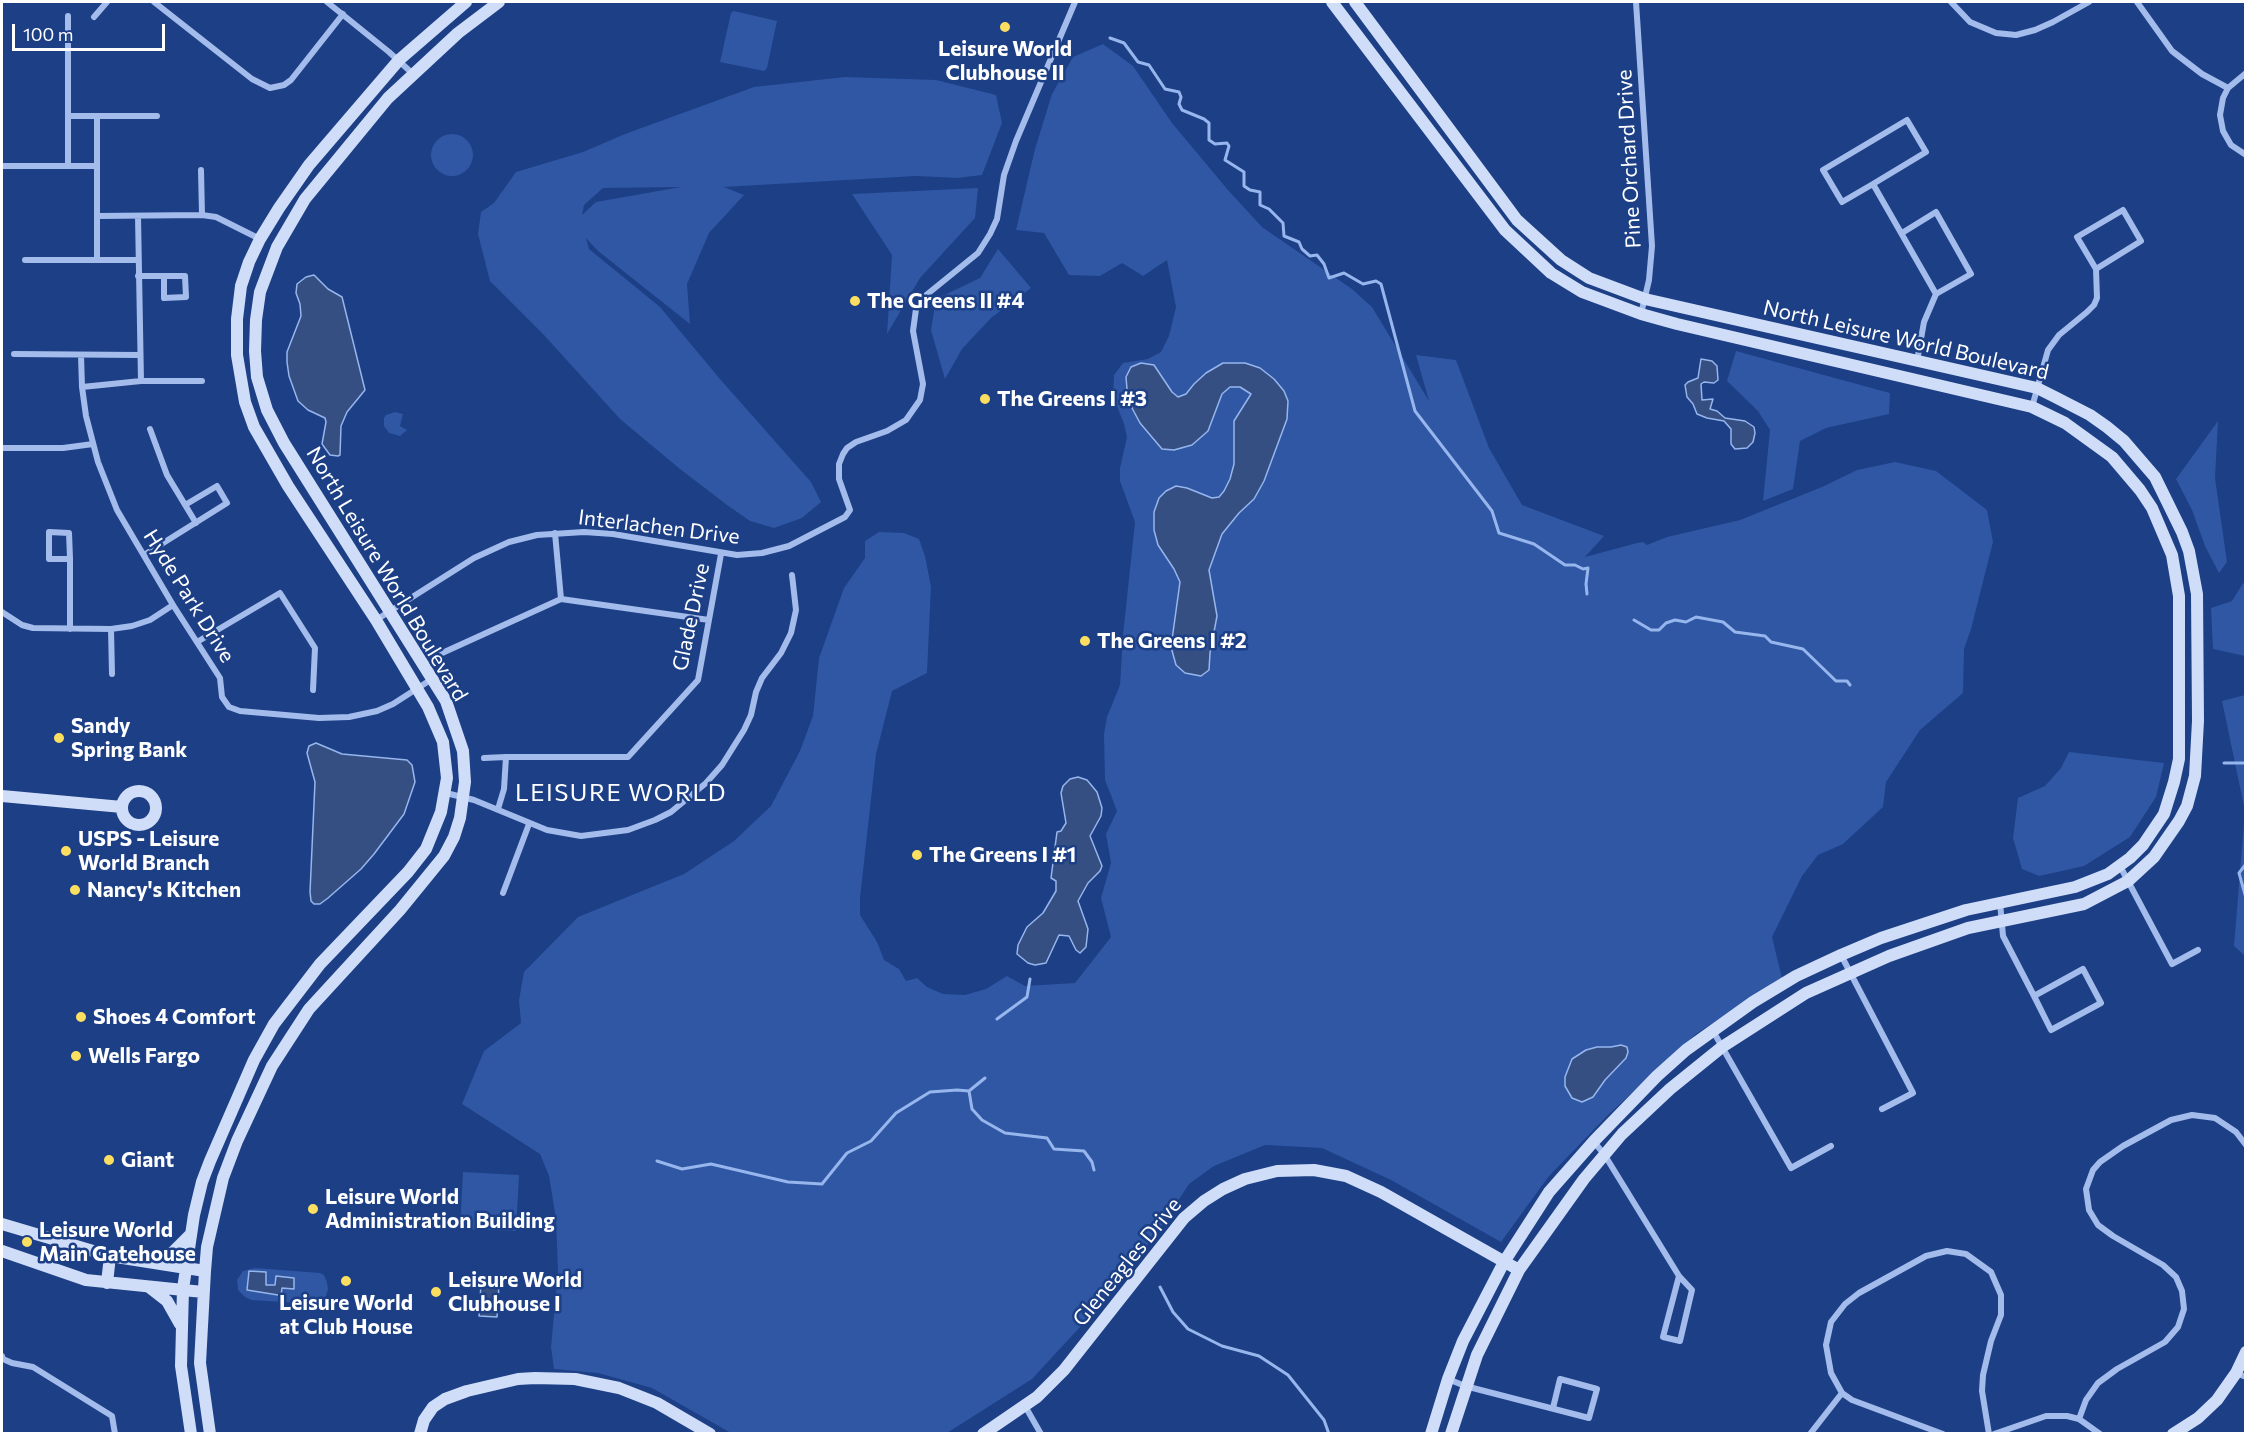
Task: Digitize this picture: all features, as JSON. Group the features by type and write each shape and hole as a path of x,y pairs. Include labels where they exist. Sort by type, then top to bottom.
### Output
{"street":[{"path":"94,17 106,2"},
{"path":"154,2 252,79 270,88 284,85 291,80 343,14"},
{"path":"327,2 412,73"},
{"name":"North Leisure World Boulevard","path":"191,1434 181,1366 183,1289 190,1235 202,1182 210,1161 254,1060 274,1024 320,964 408,872 426,849 435,830 446,794 447,778 443,742 428,707 254,427 245,402 237,355 237,320 242,286 249,262 260,239 309,165 399,60 466,2"},
{"name":"North Leisure World Boulevard","path":"210,1434 200,1363 207,1247 223,1178 242,1128 272,1066 309,1009 400,910 444,856 454,837 464,797 465,764 461,744 446,701 284,443 267,410 257,377 256,331 260,292 277,246 291,220 305,199 388,98 412,73 458,33 499,2"},
{"name":"Interlachen Drive","path":"376,620 474,558 508,542 555,533 584,532 614,534 721,554 748,555 778,549 806,538 844,518 850,510 839,479 839,464 843,454 856,442 887,431 906,420 920,400 923,384 914,331 916,309 925,296 978,253 990,234 997,219 1004,175 1016,141 1075,2"},
{"name":"North Leisure World Boulevard","path":"1332,2 1505,230 1551,273 1582,292 1641,314 1677,324 2032,406 2081,433 2112,457 2128,474 2152,508 2172,555 2179,596 2179,759 2164,814 2143,845 2108,874 2075,887 2000,902 1921,924 1841,955 1796,976 1753,1002 1686,1050 1657,1076 1594,1141 1549,1192 1504,1262 1463,1341 1448,1379 1431,1434"},
{"name":"North Leisure World Boulevard","path":"1355,2 1525,228 1561,260 1589,278 1646,298 2037,388 2090,415 2124,441 2155,477 2174,513 2188,551 2197,594 2198,721 2195,776 2187,806 2172,834 2150,862 2128,881 2084,904 1968,928 1849,972 1806,993 1722,1047 1670,1089 1604,1154 1562,1207 1519,1270 1477,1355 1451,1434"},
{"name":"Pine Orchard Drive","path":"1636,2 1652,246 1646,298 1641,314"},
{"path":"1951,2 1970,22 1996,33 2016,35 2053,22 2089,2"},
{"path":"2137,2 2172,51 2202,74 2228,88"},
{"path":"68,16 68,166"},
{"path":"2246,73 2228,88 2223,98 2220,115 2223,131 2231,145 2246,155"},
{"path":"68,116 157,116"},
{"path":"96,260 97,116"},
{"path":"1907,120 1926,152 1873,184 1842,202 1823,170 1907,120"},
{"path":"2,166 97,166"},
{"path":"201,170 202,215"},
{"path":"1873,184 1936,294"},
{"path":"2032,406 2048,350 2059,335 2094,305 2098,286 2096,269 2077,237 2123,210 2141,241 2096,269"},
{"path":"1902,233 1936,212 1971,274 1936,294 1924,322 1917,361"},
{"path":"97,216 202,215 230,222 260,239"},
{"path":"138,216 141,381"},
{"path":"26,260 138,260"},
{"path":"138,276 164,276 185,276 186,297 164,298 164,276"},
{"path":"14,354 140,354"},
{"name":"Hyde Park Drive","path":"81,354 82,387 93,444 117,510 173,605 220,678 222,697 225,702 240,711 319,718 349,717 377,711 432,679"},
{"path":"82,387 141,381 202,381"},
{"path":"150,429 167,475 196,523"},
{"path":"2,448 63,448 93,444"},
{"path":"144,555 227,503 217,486 185,505"},
{"path":"70,559 49,559 49,532 69,533 70,559 70,629"},
{"path":"555,533 561,599"},
{"name":"Glade Drive","path":"484,758 628,757 698,680 721,554"},
{"path":"446,794 464,797 498,809 547,830 581,836 628,830 671,812 706,783 722,765 744,730 762,678 781,653 791,633 796,610 792,575"},
{"path":"197,642 280,593 315,648 313,690"},
{"path":"440,654 561,599 709,620"},
{"path":"2,612 22,625 33,628 111,629 150,620 173,605"},
{"path":"111,629 112,674"},
{"path":"498,809 504,789 506,758"},
{"path":"2,796 122,807"},
{"path":"503,894 529,824"},
{"path":"2120,866 2172,964 2198,950"},
{"path":"2000,902 2003,936 2051,1030 2101,1003 2084,969 2034,996"},
{"path":"1841,955 1913,1093 1882,1109"},
{"path":"1712,1030 1791,1168 1831,1146"},
{"path":"2079,1419 2086,1400 2098,1383 2117,1369 2165,1342 2178,1327 2184,1309 2182,1292 2176,1277 2163,1265 2098,1225 2089,1210 2086,1189 2093,1170 2100,1162 2123,1146 2171,1119 2192,1115 2215,1118 2236,1132 2246,1145"},
{"path":"1594,1141 1679,1276 1692,1290 1680,1341 1663,1337 1679,1276"},
{"name":"Gleneagles Drive","path":"983,1434 1025,1406 1064,1370 1184,1218 1204,1201 1245,1179 1276,1171 1314,1170 1346,1176 1381,1192 1519,1270"},
{"path":"2,1224 110,1256 205,1270"},
{"path":"150,1262 171,1254 190,1235"},
{"path":"2,1251 86,1280 203,1292"},
{"path":"1943,1434 1865,1406 1842,1393 1831,1373 1826,1345 1831,1322 1845,1304 1859,1293 1926,1256 1947,1251 1966,1254 1990,1272 2001,1295 2001,1316 1983,1375 1982,1391 1991,1434 2046,1416 2067,1416 2079,1419 2100,1434"},
{"path":"107,1283 110,1256"},
{"path":"148,1287 167,1301 181,1326"},
{"path":"2173,1434 2198,1418 2241,1375 2246,1352"},
{"path":"2,1356 3,1359 12,1363 33,1367 43,1372 112,1416 115,1434"},
{"path":"420,1434 424,1420 433,1407 445,1399 467,1391 518,1379 535,1378 575,1379 620,1388 657,1402 710,1434"},
{"path":"1448,1379 1465,1386 1589,1418 1597,1389 1560,1379 1553,1408"},
{"path":"1810,1434 1842,1393"},
{"path":"1025,1406 1041,1434"}],"shaded area":[{"path":"734,11 777,21 767,68 764,71 720,62 731,13"},
{"path":"1103,44 1133,66 1172,123 1262,227 1352,289 1372,307 1429,401 1416,355 1456,360 1489,448 1522,505 1604,536 1585,557 1637,543 1643,542 1647,545 1667,537 1740,520 1822,487 1857,470 1895,462 1936,471 1987,510 1993,542 1964,649 1963,693 1920,730 1886,782 1883,807 1843,844 1818,855 1802,876 1772,937 1782,978 1696,1034 1607,1116 1549,1176 1501,1242 1391,1180 1322,1148 1265,1145 1214,1166 1189,1184 1155,1236 1093,1313 1032,1379 947,1433 731,1433 652,1388 598,1373 554,1369 551,1347 558,1272 556,1219 549,1176 540,1154 462,1104 484,1051 521,1023 519,1000 524,972 578,917 684,874 734,841 771,806 800,751 813,716 819,658 844,588 865,558 865,541 879,532 904,533 919,539 931,587 927,673 892,691 876,754 860,915 877,942 884,960 899,969 906,981 917,978 927,987 943,994 965,995 986,989 1007,976 1025,986 1075,983 1111,937 1101,898 1111,863 1106,834 1117,811 1105,780 1104,734 1107,717 1120,685 1135,522 1120,481 1120,468 1127,437 1113,396 1114,375 1123,363 1148,359 1161,352 1169,336 1176,307 1167,260 1143,276 1122,263 1100,276 1069,275 1044,233 1016,230 1035,149 1052,94 1073,57"},
{"path":"845,77 936,80 996,95 1002,123 982,175 957,178 916,176 724,187 744,195 709,233 687,284 690,324 598,251 586,238 589,249 660,307 811,482 821,502 802,518 774,528 750,521 727,505 620,419 544,335 490,281 478,234 481,212 494,203 516,172 583,152 625,134 754,87","holes":["681,187 596,202 582,215 584,205 603,188"]},
{"path":"452,134 460,135 467,140 472,147 472,163 467,170 460,175 452,176 444,175 437,170 432,163 431,155 432,147 437,140 444,135"},
{"path":"978,188 975,218 920,278 887,334 892,255 852,194"},
{"path":"998,249 1031,288 991,318 962,349 945,379 931,330 936,299 980,278"},
{"path":"314,275 328,289 342,297 365,390 347,412 341,426 340,455 338,456 330,455 322,444 325,418 308,410 298,401 289,376 287,362 287,352 301,316 296,293 297,284 306,277"},
{"path":"1736,351 1890,393 1889,414 1826,428 1800,441 1793,489 1763,501 1770,430 1758,411 1727,381"},
{"path":"1701,359 1712,361 1717,366 1718,380 1714,383 1701,384 1702,400 1713,399 1710,409 1717,411 1725,418 1745,421 1754,427 1753,442 1747,448 1735,449 1731,444 1731,429 1724,421 1697,414 1687,397 1685,385 1698,378"},
{"path":"1141,363 1154,365 1178,397 1186,394 1206,373 1223,363 1245,363 1260,368 1274,379 1284,391 1288,401 1287,419 1264,481 1254,499 1222,534 1209,570 1217,616 1209,670 1201,676 1185,673 1176,665 1171,647 1180,582 1158,545 1154,530 1154,512 1159,498 1176,486 1212,498 1219,497 1224,491 1234,464 1234,421 1251,394 1240,387 1230,387 1222,394 1208,431 1192,445 1174,450 1162,449 1140,423 1132,408 1127,389 1126,377 1131,367"},
{"path":"395,412 403,414 400,426 407,430 400,436 389,433 384,426 386,415"},
{"path":"2218,421 2215,478 2227,562 2219,573 2176,479"},
{"path":"2245,580 2245,656 2213,649 2211,608 2232,601"},
{"path":"2246,695 2245,956 2234,946 2245,811 2222,701"},
{"path":"316,743 342,754 407,760 412,765 415,782 404,814 374,854 361,869 320,904 314,904 311,901 310,892 315,782 307,753 309,746"},
{"path":"2069,752 2164,763 2156,797 2130,837 2084,866 2039,876 2022,869 2013,838 2018,798 2045,786 2061,768"},
{"path":"1078,777 1087,780 1097,792 1102,808 1101,816 1090,836 1102,866 1088,883 1078,901 1088,929 1086,947 1080,953 1069,936 1059,935 1046,963 1035,965 1028,963 1017,954 1018,945 1027,927 1043,913 1056,891 1056,881 1051,878 1057,832 1061,831 1066,823 1061,793 1063,786 1070,779"},
{"path":"1621,1045 1627,1047 1626,1058 1605,1080 1593,1097 1582,1102 1572,1098 1565,1086 1565,1077 1572,1059 1586,1050"},
{"path":"463,1172 519,1175 516,1231 460,1229"},
{"path":"255,1268 320,1273 324,1275 327,1282 326,1296 316,1304 251,1300 238,1290 237,1280 243,1271"},
{"path":"249,1271 266,1272 266,1285 275,1285 276,1276 294,1278 294,1289 282,1288 281,1295 247,1290"},
{"path":"481,1284 499,1284 497,1317 479,1316"}],"waterway":[{"path":"1110,38 1124,43 1138,62 1149,65 1165,89 1179,92 1181,97 1179,104 1182,110 1209,123 1209,140 1215,144 1227,143 1229,146 1225,160 1244,172 1244,186 1260,192 1260,205 1269,209 1283,223 1284,236 1299,242 1302,249 1310,256 1317,255 1324,264 1329,278 1344,273 1363,284 1376,281 1381,284 1415,411 1492,511 1499,533 1534,544 1565,565 1588,568 1587,594"},
{"path":"1634,620 1651,630 1659,630 1666,623 1675,620 1686,622 1696,617 1723,622 1735,632 1765,636 1771,642 1803,649 1836,681 1847,681 1850,685"},
{"path":"2224,763 2246,763"},
{"path":"2246,864 2239,873 2246,898"},
{"path":"997,1019 1027,997 1030,979"},
{"path":"969,1091 985,1078"},
{"path":"657,1161 682,1169 711,1164 788,1182 822,1184 847,1153 871,1141 896,1113 930,1092 957,1090 969,1091 972,1109 982,1120 1005,1133 1047,1138 1054,1149 1084,1151 1092,1162 1094,1170"},
{"path":"1160,1287 1173,1312 1188,1329 1222,1346 1259,1356 1288,1375 1324,1420 1329,1434"}],"place":[{"name":"Leisure World Clubhouse II","path":"1005,27"},
{"name":"The Greens II #4","path":"855,301"},
{"name":"The Greens I #3","path":"985,399"},
{"name":"The Greens I #2","path":"1085,641"},
{"name":"Sandy Spring Bank","path":"59,738"},
{"name":"USPS - Leisure World Branch","path":"66,851"},
{"name":"The Greens I #1","path":"917,855"},
{"name":"Nancy's Kitchen","path":"75,890"},
{"name":"Shoes 4 Comfort","path":"81,1017"},
{"name":"Wells Fargo","path":"76,1056"},
{"name":"Giant","path":"109,1160"},
{"name":"Leisure World Administration Building","path":"313,1209"},
{"name":"Leisure World Main Gatehouse","path":"27,1242"},
{"name":"Leisure World at Club House","path":"346,1281"},
{"name":"Leisure World Clubhouse I","path":"436,1292"}],"district":[{"name":"LEISURE WORLD","path":"621,793"}]}
